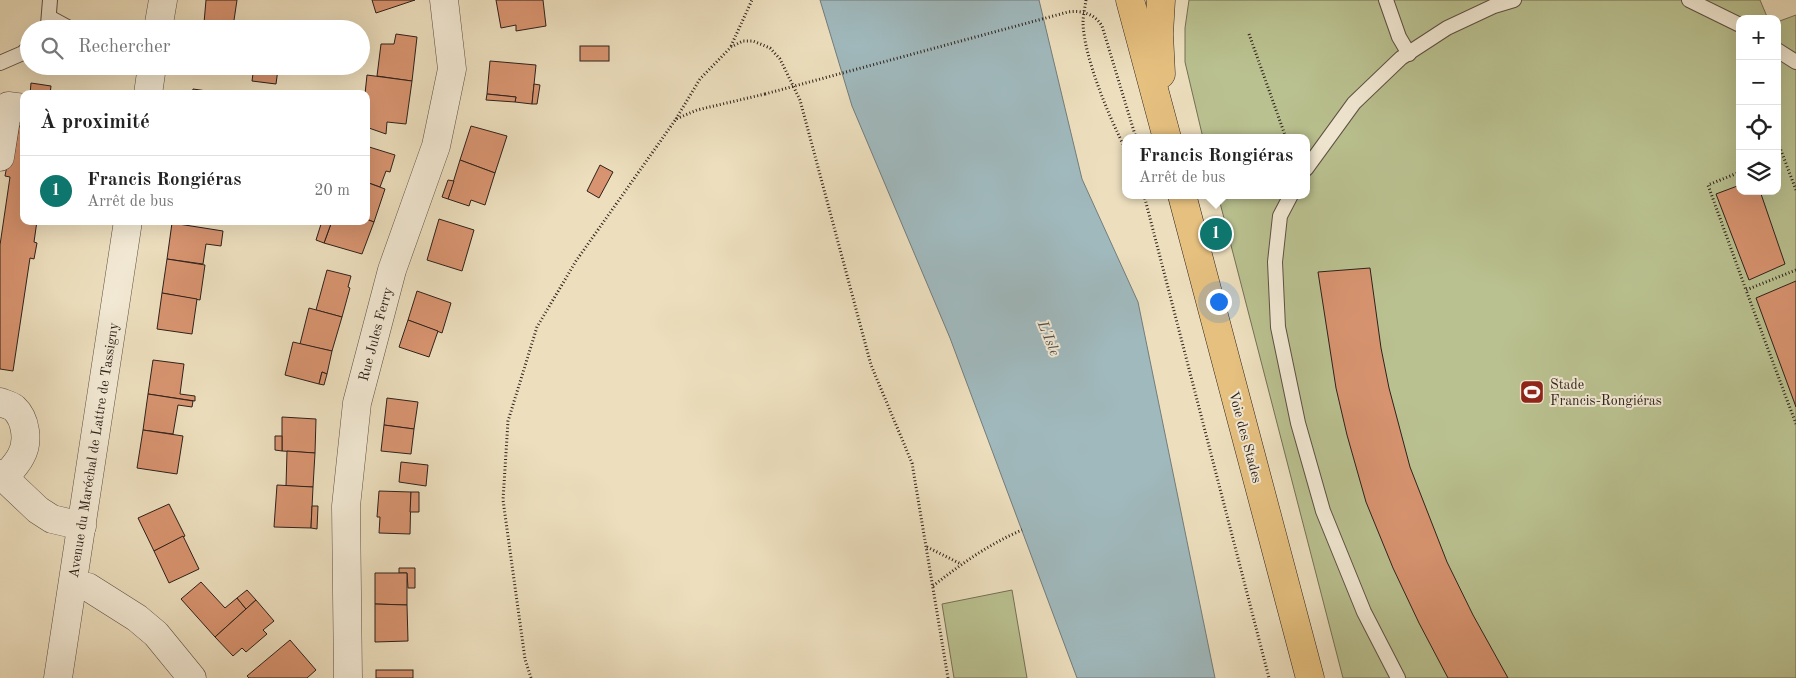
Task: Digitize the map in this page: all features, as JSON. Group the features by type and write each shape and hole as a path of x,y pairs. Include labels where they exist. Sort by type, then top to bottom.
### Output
{"main road":[{"path":"1130,0 1166,134"},
{"path":"1161,0 1160,64 1167,134"},
{"name":"Voie des Stades","path":"1183,199 1310,678"}],"street":[{"path":"160,20 163,0"},
{"name":"Rue Jules Ferry","path":"348,678 346,506 357,403 392,270 436,146 452,69 444,0"},
{"path":"0,157 8,106 20,108"},
{"name":"Avenue du Maréchal de Lattre de Tassigny","path":"58,678 127,225"},
{"path":"0,402 12,407 20,415 26,441 22,455 2,476 38,510 52,519 82,526"},
{"path":"73,585 88,587 136,618 156,634 192,678"}],"lane":[{"path":"47,20 50,0"},
{"path":"1386,0 1399,37 1409,54"},
{"path":"1310,163 1354,103 1401,58 1448,28 1494,6 1514,0"},
{"path":"1689,0 1736,23"},
{"path":"1781,53 1796,62"},
{"path":"0,63 20,54"},
{"path":"1289,199 1280,216 1275,262 1278,327 1298,423 1323,511 1364,612 1398,678"}],"path":[{"path":"731,47 752,0"},
{"path":"1086,0 1083,23 1089,54 1105,101 1122,141"},
{"path":"676,119 696,110 765,94 1079,10 1094,18 1102,26 1135,134"},
{"path":"1248,34 1285,134"},
{"path":"531,678 525,659 503,500 508,421 537,327 576,261 676,119 700,79 731,47 743,41 753,40 770,48 780,59 800,100 871,365 912,463 948,678"},
{"path":"1781,149 1796,190"},
{"path":"1736,174 1708,185 1796,424"},
{"path":"1145,199 1269,678"},
{"path":"1746,290 1796,270"},
{"path":"933,586 961,564 1001,539 1022,530"},
{"path":"927,546 961,564"}],"green space":[{"name":"Stade Francis-Rongiéras","path":"1189,0 1760,0 1766,15 1736,15 1736,195 1781,195 1781,21 1796,15 1796,678 1343,678 1219,199 1310,199 1310,134 1202,134 1185,62 1185,28"},
{"path":"1012,590 1027,678 954,678 942,604"}],"water":[{"name":"L'Isle","path":"820,0 1039,0 1082,179 1138,302 1215,678 1077,678 950,338 852,106"}],"building":[{"path":"206,0 237,0 234,20 204,20"},
{"path":"372,0 415,0 376,13"},
{"path":"496,0 543,0 546,26 516,31 516,25 501,28"},
{"path":"396,34 417,37 412,81 377,76 381,44 394,44"},
{"path":"580,46 609,46 609,61 580,61"},
{"path":"490,61 536,65 532,104 515,102 516,97 487,94"},
{"path":"253,75 277,75 276,84 252,81"},
{"path":"367,75 412,81 406,124 387,122 386,134 370,128 370,90 365,90"},
{"path":"31,83 51,86 50,90 30,90"},
{"path":"534,84 540,85 537,104 532,104"},
{"path":"487,94 516,97 515,102 486,100"},
{"path":"19,126 20,225 36,225 34,242 37,243 34,259 30,258 13,371 0,369 0,245 10,177 5,176 8,160 13,161"},
{"path":"471,126 507,136 495,173 460,160"},
{"path":"370,147 395,155 390,172 386,171 380,187 370,183"},
{"path":"460,160 495,173 485,205 471,200 469,206 448,199"},
{"path":"600,165 613,172 599,198 587,191"},
{"path":"448,180 454,181 448,199 442,197"},
{"path":"370,183 385,189 374,222 370,220"},
{"path":"1736,186 1736,195 1761,195 1785,264 1749,280 1716,194"},
{"path":"439,219 474,230 462,271 427,260"},
{"path":"370,220 374,222 362,254 324,243 331,225 370,225"},
{"path":"172,225 185,225 223,231 221,246 206,244 203,264 167,259"},
{"path":"321,225 331,225 324,243 316,240"},
{"path":"167,259 205,265 200,300 162,293"},
{"path":"1370,268 1381,348 1389,388 1410,467 1447,562 1473,615 1508,678 1448,678 1393,568 1366,502 1336,388 1318,272"},
{"path":"327,270 351,276 348,287 350,288 342,317 316,310"},
{"path":"1796,281 1796,407 1756,298"},
{"path":"417,291 451,303 442,333 408,320"},
{"path":"162,293 197,299 192,334 157,329"},
{"path":"309,308 342,317 332,351 300,344"},
{"path":"408,320 438,331 429,357 399,347"},
{"path":"293,342 332,351 327,374 322,372 319,384 285,375"},
{"path":"153,360 184,364 180,394 195,396 195,401 148,394"},
{"path":"322,372 327,374 324,385 319,384"},
{"path":"148,394 193,401 192,407 178,405 173,434 143,430"},
{"path":"387,398 418,402 414,429 384,425"},
{"path":"282,417 316,419 315,453 282,451"},
{"path":"384,425 414,429 411,454 381,451"},
{"path":"143,430 183,436 177,474 137,468"},
{"path":"275,436 282,436 282,451 275,450"},
{"path":"287,451 315,453 313,487 286,486"},
{"path":"401,462 428,465 426,486 399,482"},
{"path":"277,485 313,487 311,528 274,527"},
{"path":"379,491 411,492 410,534 379,533 380,517 377,517"},
{"path":"411,492 419,492 419,512 410,512"},
{"path":"169,504 185,536 154,551 138,518"},
{"path":"312,506 318,506 317,529 311,528"},
{"path":"183,536 199,569 169,583 154,551"},
{"path":"399,568 415,568 415,588 408,588 407,573 399,573"},
{"path":"375,573 407,573 407,605 375,604"},
{"path":"201,582 225,608 237,598 246,609 215,637 181,599"},
{"path":"247,590 256,600 246,609 237,598"},
{"path":"256,600 274,621 263,630 267,634 246,652 242,648 233,656 215,637"},
{"path":"375,604 407,605 408,641 375,642"},
{"path":"290,640 316,670 307,678 249,678 247,676"},
{"path":"376,670 413,670 413,678 376,678"}],"place":[{"name":"Francis Rongiéras","path":"1216,234"},
{"name":"Stade Francis-Rongiéras","path":"1532,392"}]}
